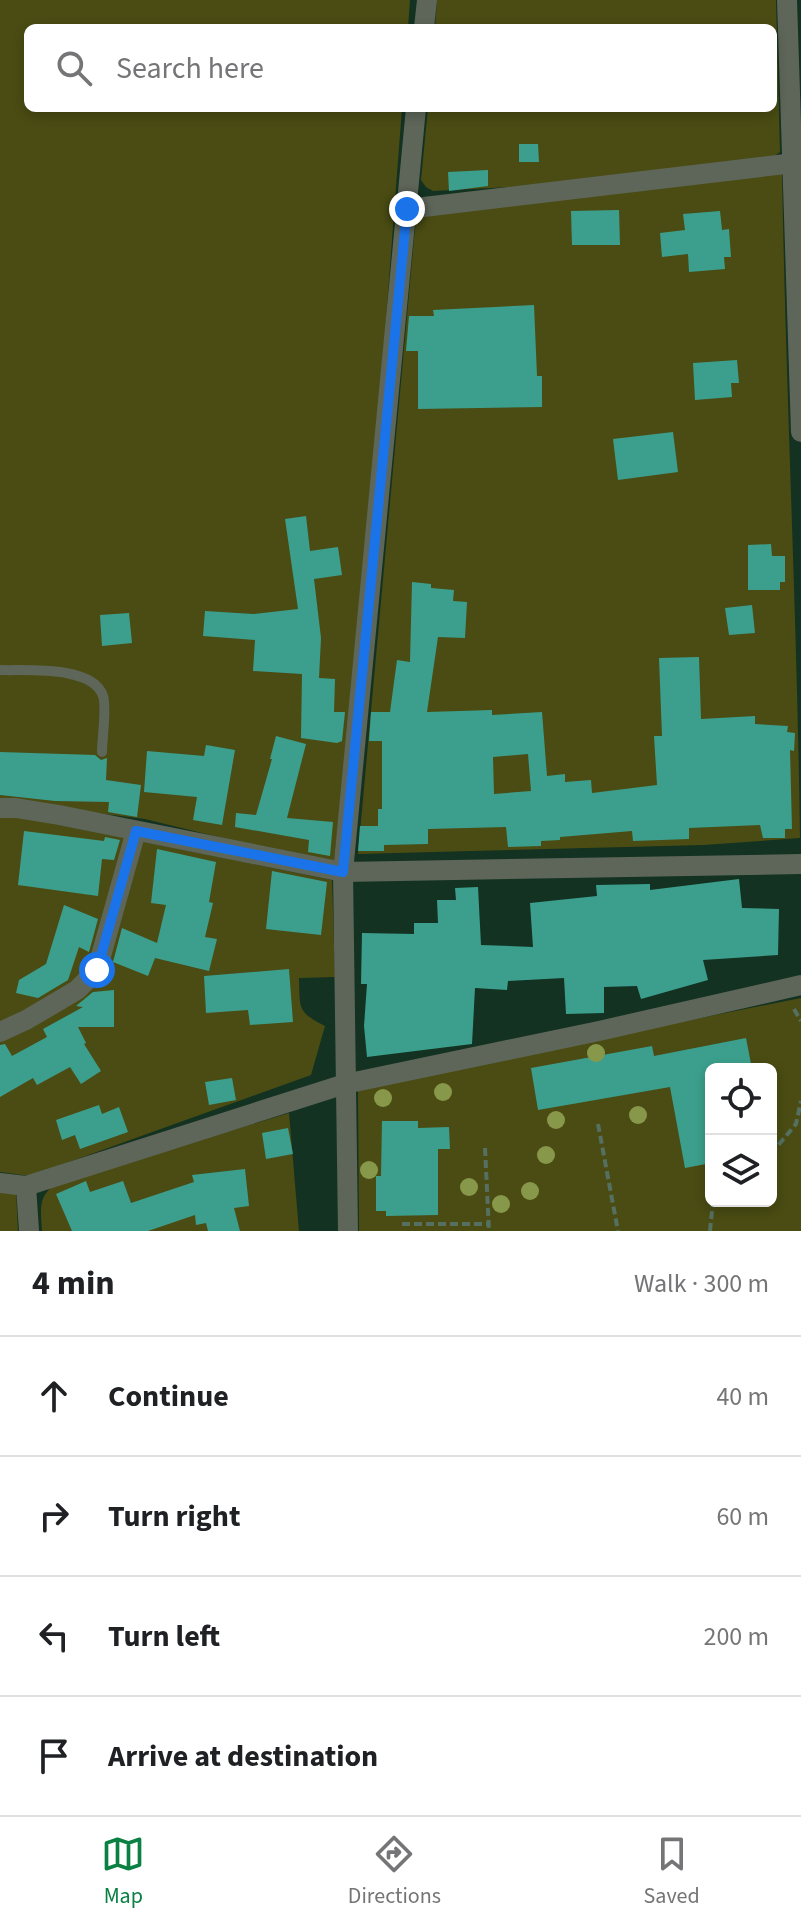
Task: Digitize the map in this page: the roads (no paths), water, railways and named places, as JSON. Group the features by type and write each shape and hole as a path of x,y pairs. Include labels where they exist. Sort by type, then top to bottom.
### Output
{"street":[{"path":"424,24 427,0"},
{"path":"787,0 795,40 794,163 800,283 801,432"},
{"path":"348,1231 343,872 416,112"},
{"path":"407,209 794,163"},
{"path":"0,808 16,808 343,872 801,864"},
{"path":"0,1032 77,990 97,970 136,831"},
{"path":"0,1183 26,1186 345,1084 801,985"},
{"path":"26,1186 29,1231"}],"lane":[{"path":"0,670 63,672 92,680 103,696 102,752"}]}
